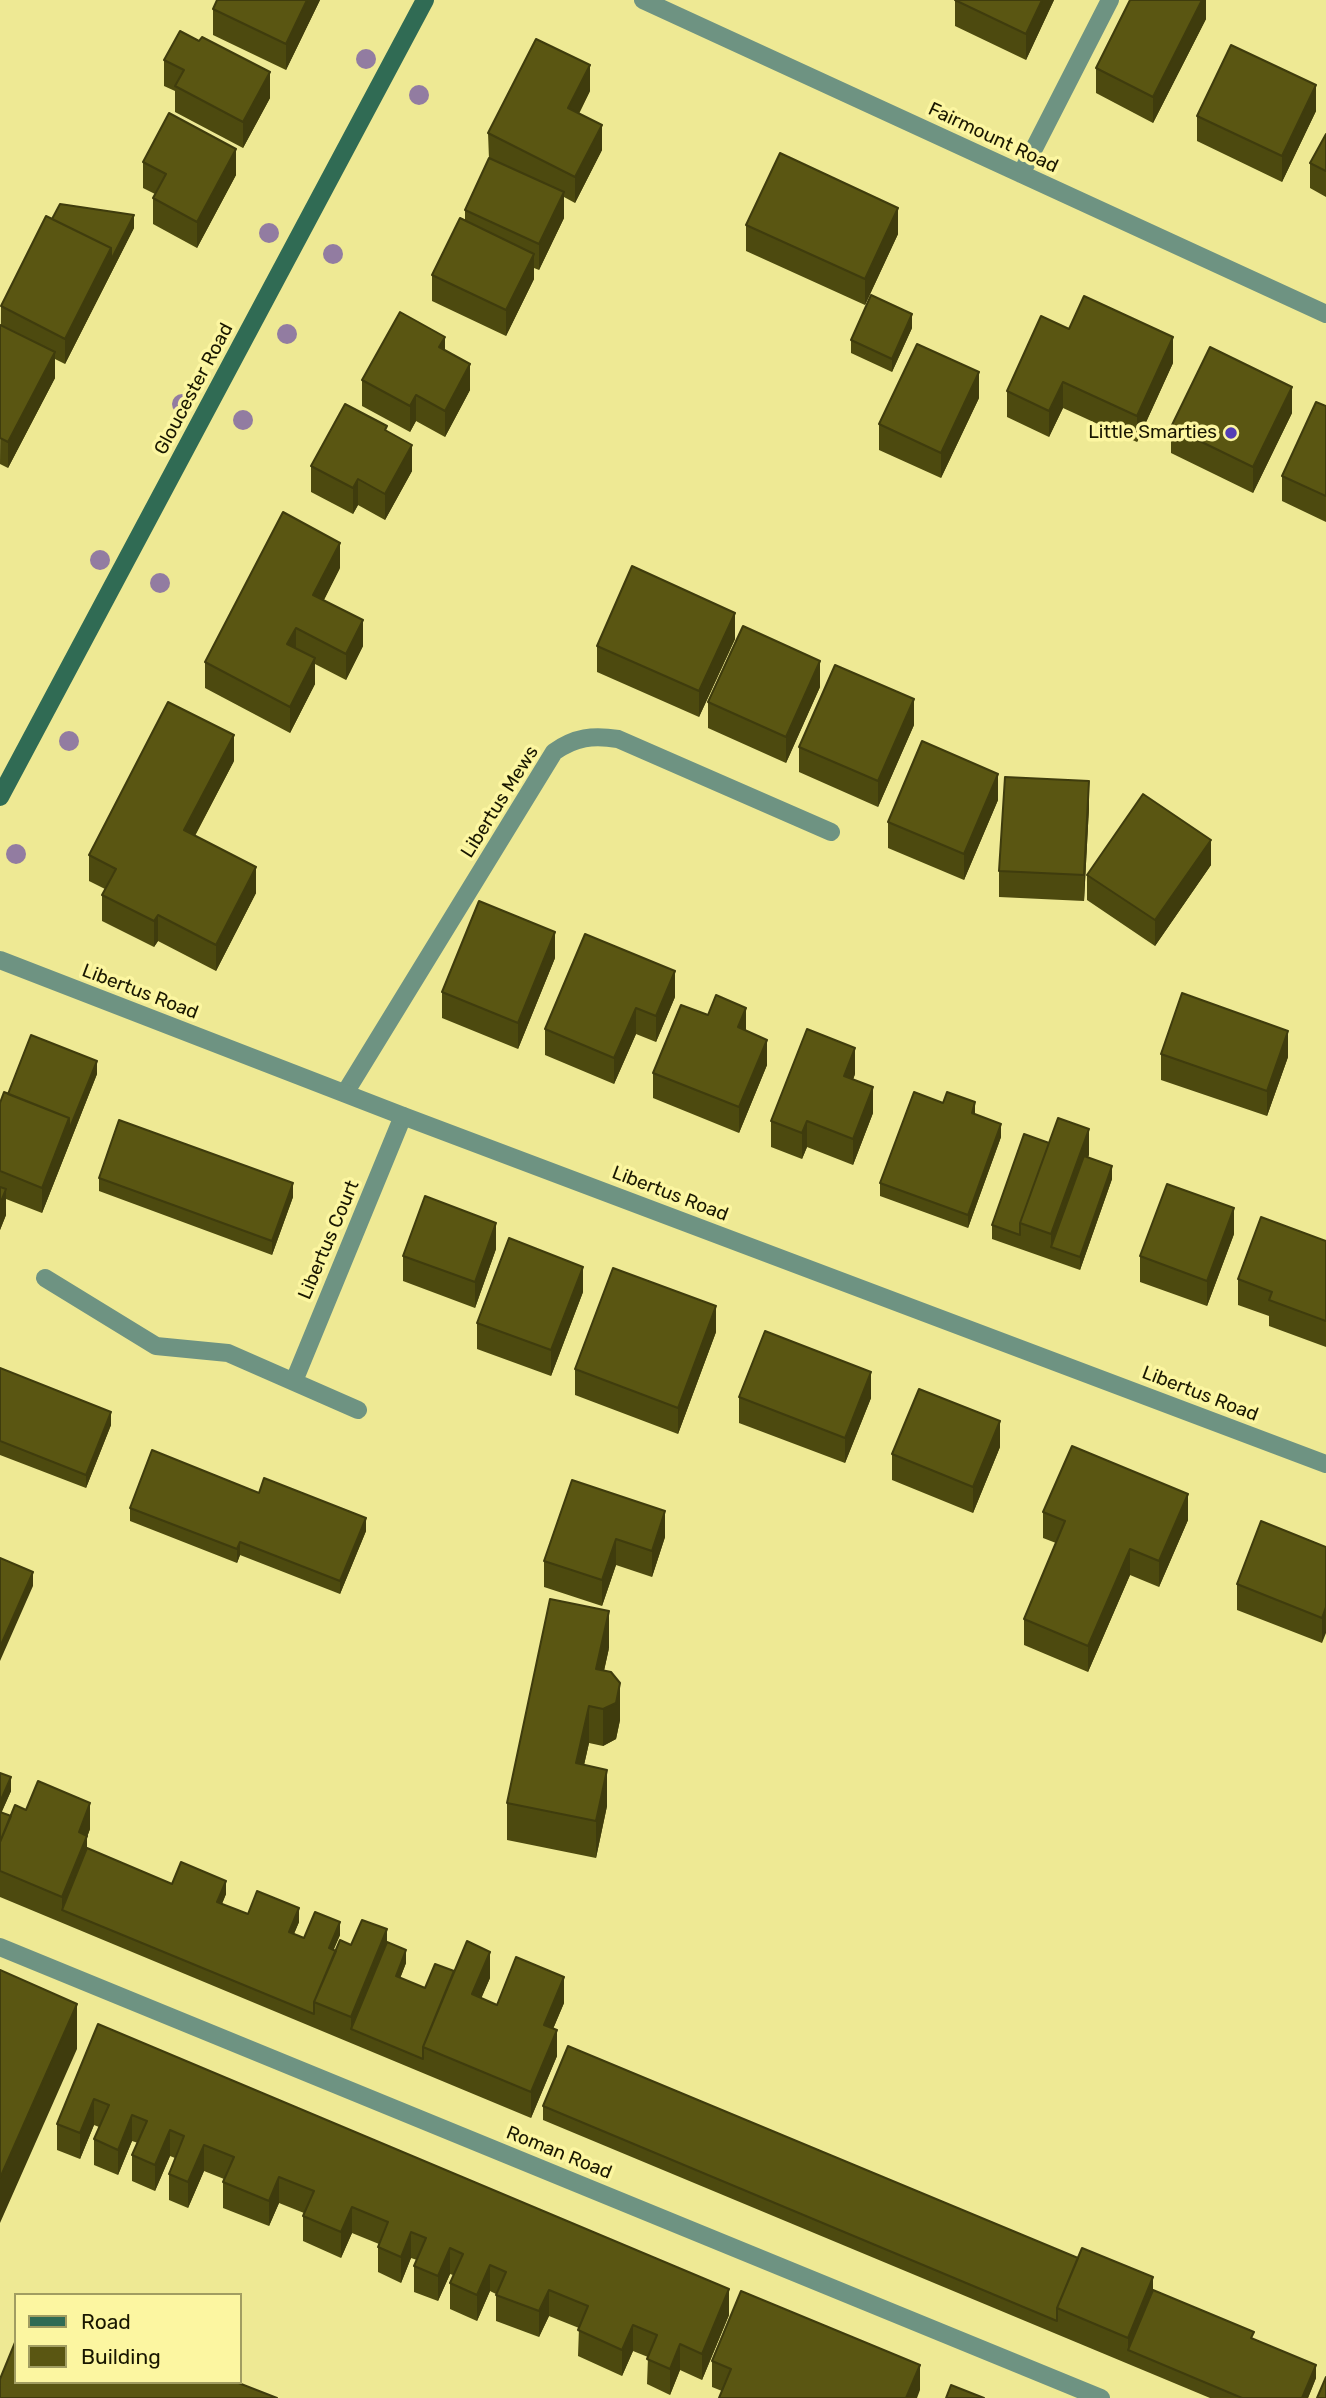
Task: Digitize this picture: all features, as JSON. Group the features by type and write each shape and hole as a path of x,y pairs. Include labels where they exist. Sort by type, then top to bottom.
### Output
{"main road":[{"name":"Gloucester Road","path":"0,797 425,0"}],"street":[{"name":"Fairmount Road","path":"643,0 1326,314"},
{"path":"1021,174 1110,0"},
{"name":"Libertus Mews","path":"345,1093 554,752 568,743 600,736 618,739 831,832"},
{"name":"Libertus Road","path":"0,960 402,1116 1326,1464"},
{"name":"Libertus Court","path":"294,1381 402,1116"},
{"path":"45,1278 156,1346 228,1353 358,1410"},
{"name":"Roman Road","path":"0,1947 1101,2398"}],"building":[{"path":"217,0 307,0 286,44 213,9"},
{"path":"955,0 1042,0 1026,34"},
{"path":"1130,0 1202,0 1153,97 1096,68"},
{"path":"180,31 199,41 202,37 270,72 243,122 175,86 184,70 164,60"},
{"path":"536,39 590,65 568,108 602,125 575,177 488,133"},
{"path":"1231,45 1316,85 1282,156 1197,116"},
{"path":"169,113 236,149 197,222 153,198 166,174 143,162"},
{"path":"1326,134 1326,171 1310,163"},
{"path":"780,153 898,208 865,279 746,225"},
{"path":"489,158 564,192 539,244 465,210"},
{"path":"60,204 134,215 111,260 111,248 52,219"},
{"path":"46,216 111,248 65,339 1,306"},
{"path":"460,218 534,254 506,310 432,275"},
{"path":"871,295 912,314 892,359 851,340"},
{"path":"1084,296 1173,337 1137,416 1063,382 1049,411 1007,391 1041,316 1069,329"},
{"path":"400,312 445,337 439,347 470,364 445,411 416,395 410,406 362,380"},
{"path":"0,325 55,352 8,442 0,438"},
{"path":"917,344 979,372 941,453 879,424"},
{"name":"Little Smarties","path":"1210,347 1292,387 1253,467 1171,427"},
{"path":"1316,402 1326,406 1326,496 1282,476"},
{"path":"345,404 387,426 385,430 412,445 385,494 358,479 353,488 311,466"},
{"path":"283,512 340,543 313,595 363,620 346,654 296,628 287,644 315,658 290,707 205,662"},
{"path":"632,566 735,613 699,691 597,646"},
{"path":"743,626 820,661 786,737 708,702"},
{"path":"835,665 914,699 878,781 799,747"},
{"path":"168,702 234,735 184,830 256,867 216,945 158,915 154,921 102,895 116,869 89,855"},
{"path":"922,741 998,774 964,854 888,822"},
{"path":"1005,777 1089,781 1084,875 999,871"},
{"path":"1143,794 1211,840 1155,920 1087,875"},
{"path":"479,901 555,932 518,1023 442,992"},
{"path":"585,934 675,971 656,1016 636,1008 614,1058 545,1029"},
{"path":"1182,993 1288,1031 1267,1091 1161,1054"},
{"path":"716,995 746,1008 738,1027 767,1040 739,1107 653,1073 681,1005 708,1015"},
{"path":"807,1029 855,1048 844,1076 873,1087 853,1139 807,1121 802,1133 771,1121"},
{"path":"31,1035 97,1061 69,1130 69,1118 8,1094"},
{"path":"4,1092 69,1118 42,1188 0,1171 0,1103"},
{"path":"914,1092 943,1103 947,1092 975,1102 972,1113 1001,1124 968,1215 880,1183"},
{"path":"1058,1118 1089,1129 1051,1234 1020,1223"},
{"path":"119,1120 293,1183 272,1241 99,1178"},
{"path":"1024,1134 1049,1143 1020,1223 1020,1235 992,1225"},
{"path":"1084,1156 1112,1166 1080,1257 1051,1247"},
{"path":"1167,1184 1234,1208 1207,1281 1140,1256"},
{"path":"0,1187 6,1189 0,1204"},
{"path":"425,1196 496,1223 475,1282 403,1256"},
{"path":"1261,1217 1326,1241 1326,1321 1269,1300 1272,1292 1238,1279"},
{"path":"509,1238 583,1267 551,1350 477,1323"},
{"path":"613,1268 716,1306 678,1408 575,1369"},
{"path":"765,1331 871,1372 845,1438 739,1397"},
{"path":"0,1368 111,1412 86,1475 0,1441"},
{"path":"919,1389 1000,1421 973,1487 892,1454"},
{"path":"1072,1446 1188,1494 1159,1561 1130,1549 1088,1646 1024,1619 1065,1521 1043,1512"},
{"path":"152,1450 259,1493 264,1478 366,1518 340,1581 240,1542 237,1549 130,1508"},
{"path":"572,1480 665,1511 652,1551 616,1539 602,1580 544,1561"},
{"path":"1261,1521 1326,1547 1326,1607 1322,1618 1237,1584"},
{"path":"0,1558 33,1572 0,1647"},
{"path":"550,1599 609,1611 596,1669 611,1672 620,1683 616,1703 603,1709 589,1706 576,1763 607,1770 596,1821 507,1803"},
{"path":"0,1773 11,1777 0,1802"},
{"path":"38,1781 90,1803 79,1832 87,1836 62,1897 0,1871 0,1842 15,1805 26,1810"},
{"path":"0,1812 11,1816 0,1842"},
{"path":"87,1848 172,1884 181,1862 226,1881 217,1902 248,1914 257,1891 299,1908 289,1932 304,1938 315,1912 340,1922 329,1948 336,1951 314,2002 314,2014 62,1910"},
{"path":"362,1920 387,1929 351,2017 314,2002 340,1940 351,1945"},
{"path":"467,1941 490,1952 472,1994 497,2005 516,1957 564,1977 544,2025 557,2030 531,2092 423,2047"},
{"path":"387,1942 406,1950 396,1976 425,1988 435,1964 454,1971 423,2047 423,2059 351,2029"},
{"path":"0,1970 77,2004 0,2178"},
{"path":"98,2024 729,2289 702,2354 680,2344 670,2369 647,2359 657,2335 633,2325 622,2350 578,2330 588,2306 549,2290 539,2311 496,2295 506,2272 490,2265 477,2295 450,2283 463,2254 450,2248 438,2276 414,2266 426,2238 411,2232 401,2257 378,2247 388,2222 352,2207 341,2232 303,2216 314,2191 279,2177 269,2201 223,2182 234,2157 204,2145 188,2182 169,2174 184,2136 170,2130 155,2165 132,2155 147,2121 132,2115 118,2150 94,2139 109,2105 94,2099 80,2133 57,2124"},
{"path":"568,2046 1078,2258 1057,2308 1057,2321 543,2106"},
{"path":"1082,2248 1153,2277 1128,2338 1057,2308"},
{"path":"1153,2290 1254,2332 1251,2338 1316,2365 1302,2398 1242,2398 1128,2350"},
{"path":"741,2291 920,2365 906,2398 719,2398 731,2369 712,2361"},
{"path":"14,2345 14,2384 241,2384 277,2398 0,2398 0,2379"},
{"path":"1326,2377 1326,2398 1317,2398"},
{"path":"951,2385 984,2398 946,2398"}],"place":[{"name":"Little Smarties","path":"1231,433"}]}
